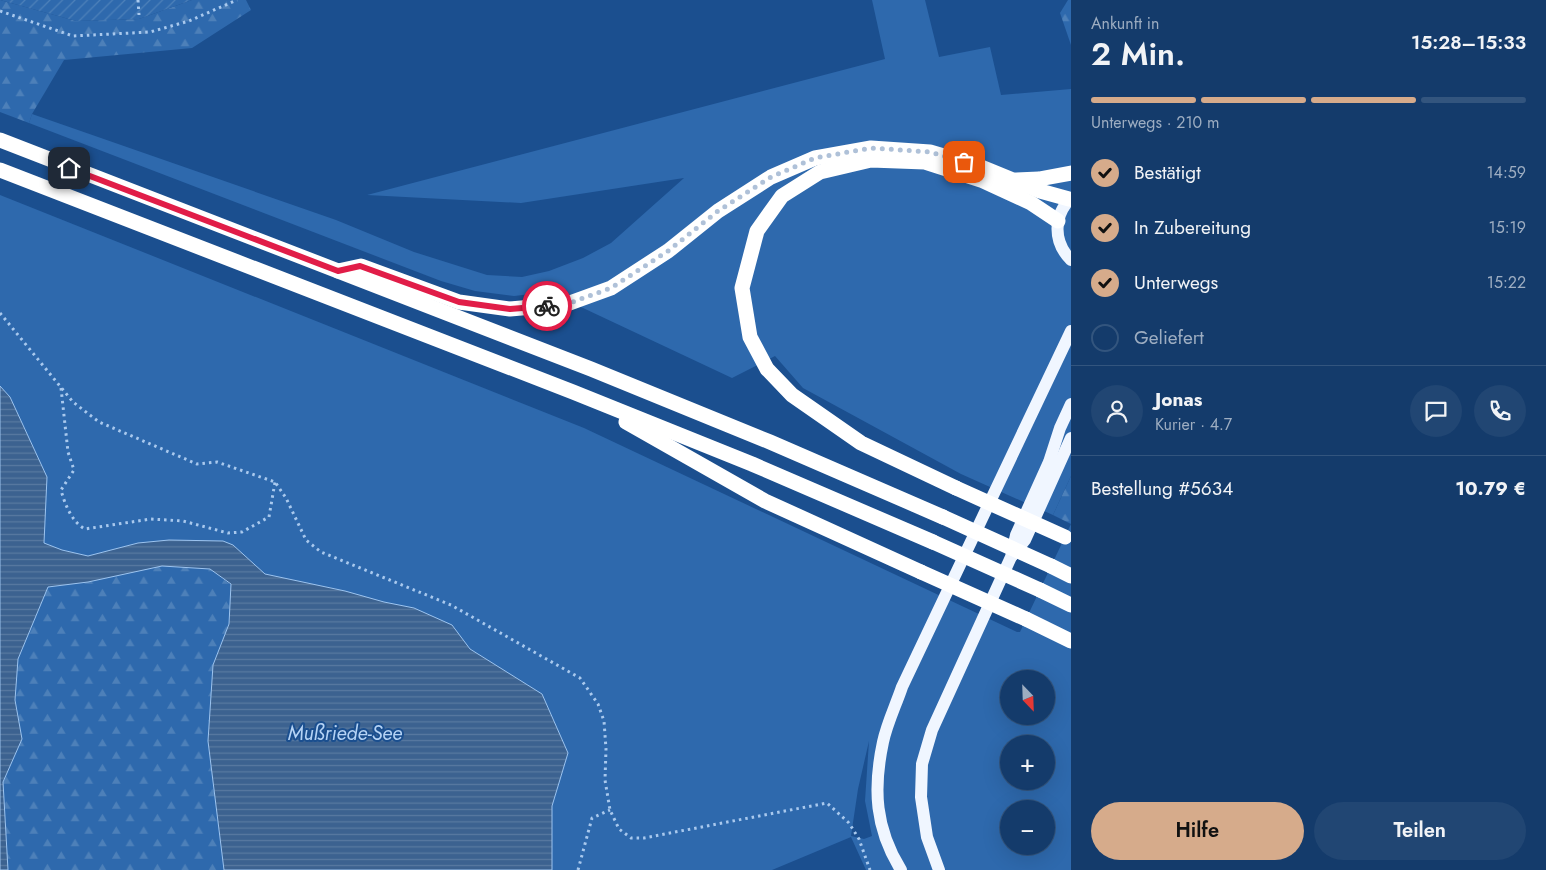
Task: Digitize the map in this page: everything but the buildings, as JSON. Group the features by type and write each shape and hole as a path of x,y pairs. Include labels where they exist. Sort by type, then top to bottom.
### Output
{"highway":[{"path":"0,140 627,384 770,442 943,517 1071,576"},
{"path":"338,271 360,266 459,302 510,309 567,304 611,288 668,251 718,211 771,177 815,158 871,148 930,152 981,167 1040,191 1070,199"},
{"path":"1058,221 1031,203 981,180 925,162 871,160 820,172 782,196 757,231 742,288 750,337 767,368 792,396 861,443 1068,539"},
{"path":"0,170 573,392 752,464 933,542 1071,605"},
{"path":"1010,180 1039,179 1071,172"},
{"path":"573,392 765,501 1071,640"}],"main road":[{"path":"1070,199 1062,209 1057,233 1065,254 1071,260"},
{"path":"901,870 891,853 880,822 876,793 884,741 902,687 1071,331"},
{"path":"939,870 927,837 921,797 922,764 932,730 1011,557 1016,535 1049,462 1060,428 1071,404"},
{"path":"1011,557 1025,540 1071,438"}],"path":[{"path":"138,0 139,15"},
{"path":"0,11 73,36 150,32 189,21 237,0"},
{"path":"0,314 73,402 99,422 197,464 217,462 275,482 286,498 306,540 321,552 452,605 580,678 598,704 604,721 605,780 610,810 619,830 631,838 644,838 827,803 848,823 859,839 870,870"},
{"path":"60,387 68,452 74,470 61,490 76,524 85,529 150,519 183,521 228,533 242,532 269,516 275,482"},
{"path":"578,870 592,818 610,810"}],"green space":[{"path":"0,0 76,21 139,19 192,0 246,0 251,10 192,48 64,60 32,114 29,123 0,112"},
{"path":"0,0 192,0 139,19 76,21"},
{"path":"872,0 925,0 939,57 990,47 1001,95 1071,89 1071,476 1053,515 961,474 803,388 775,356 732,378 549,292 514,296 475,291 441,281 29,123 32,114 336,220 414,252 487,275 522,277 549,271 583,258 611,243 684,178 521,203 367,195 885,59"},
{"path":"1068,0 1071,0 1071,45 1060,13"},
{"path":"0,195 584,428 1017,632 1020,632 1071,524 1071,870 866,870 851,837 772,870 552,870 552,806 568,753 542,694 470,649 452,625 345,591 265,574 233,545 223,541 169,540 138,543 88,556 62,550 44,543 47,477 10,397 0,386","holes":["869,741 865,801 872,836 864,839 851,836 858,789"]},
{"path":"1071,476 1071,524 1053,515"},
{"path":"158,565 210,569 231,585 229,624 213,665 208,741 224,870 8,870 3,782 22,739 15,700 18,659 48,587 88,582"}],"water":[{"name":"Mußriede-See","path":"0,386 10,397 47,477 44,543 62,550 88,556 138,543 169,540 223,541 233,545 265,574 414,608 452,625 470,649 542,694 568,753 552,806 552,870 224,870 208,741 213,665 229,624 231,584 210,569 162,566 88,582 48,587 18,659 15,700 22,739 3,782 8,870 0,870"}],"way so far":[{"path":"547,306 567,304 611,288 668,251 718,211 771,177 815,158 871,148 930,152 964,162"}],"route":[{"path":"69,168 338,271 360,266 459,302 510,309 547,306"}]}
